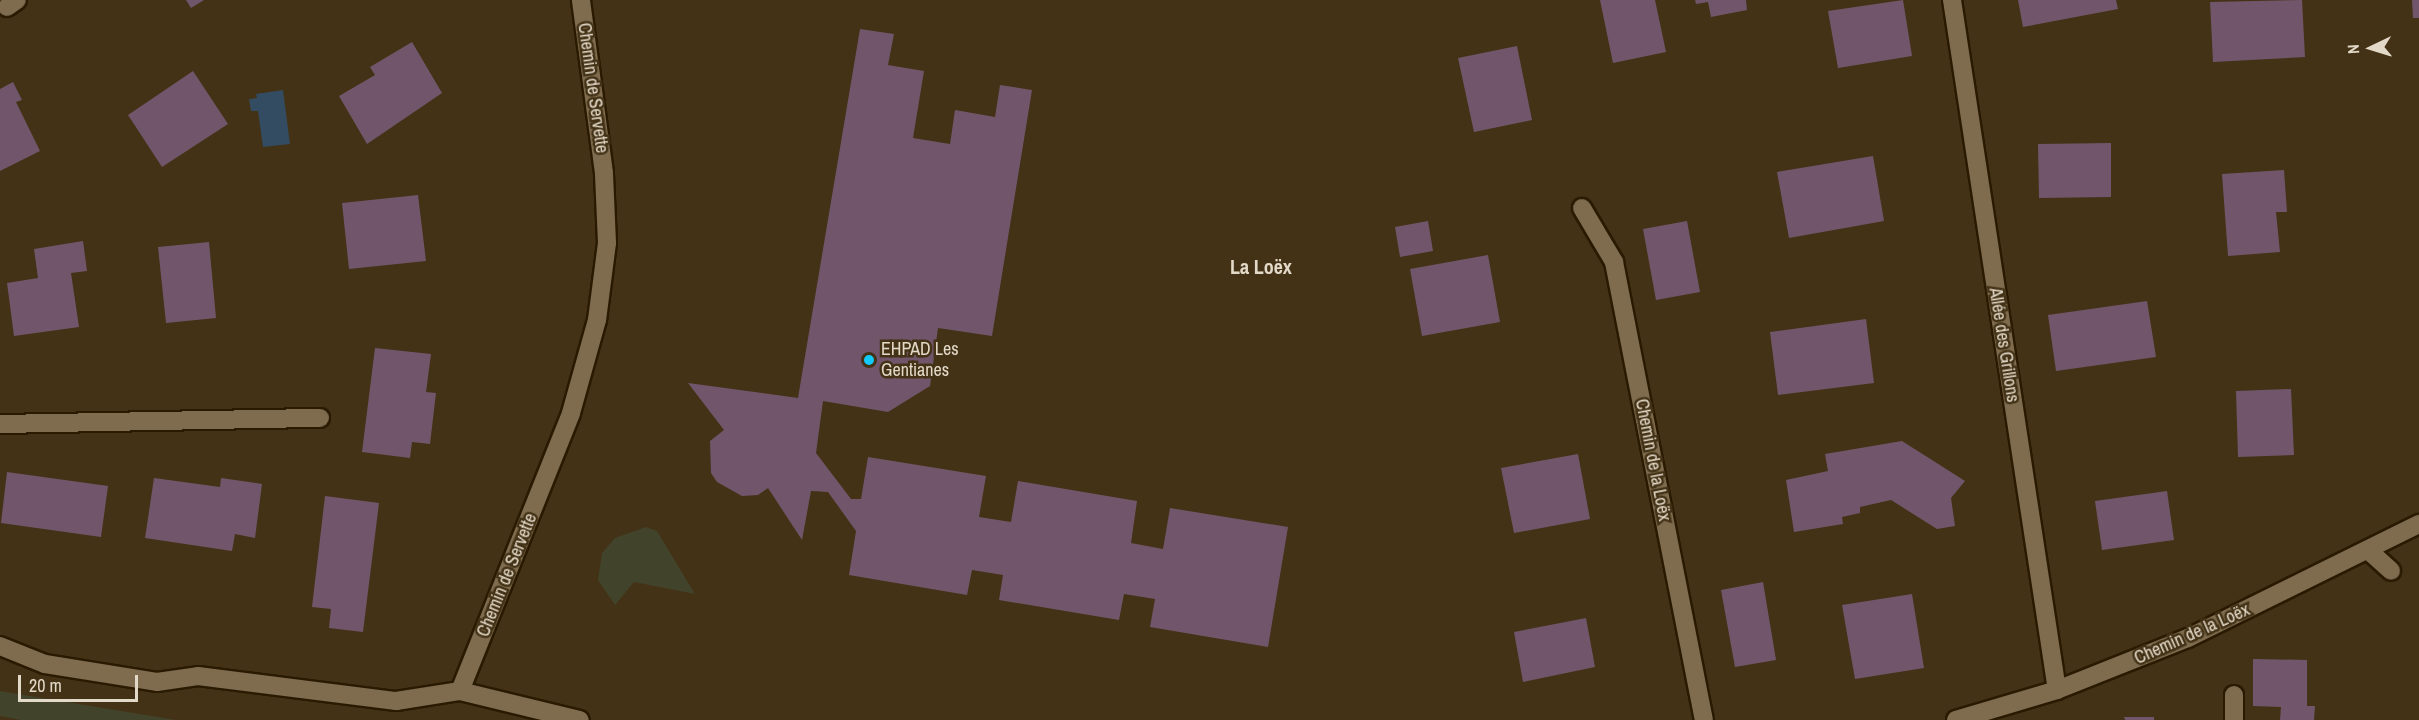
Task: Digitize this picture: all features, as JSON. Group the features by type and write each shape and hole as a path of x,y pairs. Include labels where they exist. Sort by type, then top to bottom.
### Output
{"street":[{"name":"Chemin de Servette","path":"460,691 571,413 597,320 607,243 604,173 581,0"},
{"name":"Allée des Grillons","path":"1952,0 2057,690"},
{"name":"Chemin de la Loëx","path":"1582,208 1614,262 1704,720"},
{"path":"0,424 320,418"},
{"name":"Chemin de la Loëx","path":"1956,720 2057,690 2188,638 2419,524"},
{"path":"2368,550 2391,571"},
{"path":"0,646 45,664 157,682 198,676 396,701 460,691 579,720"},
{"path":"2234,695 2234,720"}],"green space":[{"path":"646,527 657,531 695,594 634,582 615,605 598,580 602,553 615,538"},
{"path":"0,691 176,720 21,720 0,716"}],"water":[{"path":"283,90 290,144 263,147 258,111 251,111 249,99 257,98 256,94"}],"building":[{"path":"186,0 204,0 191,8"},
{"path":"1600,0 1655,0 1666,52 1613,63"},
{"path":"1695,0 1746,0 1747,10 1711,17 1708,2 1696,4"},
{"path":"1903,0 1912,56 1838,68 1828,11"},
{"path":"2018,0 2116,0 2118,9 2023,27"},
{"path":"2302,0 2305,57 2213,62 2210,2"},
{"path":"2412,0 2419,0 2419,18 2413,18"},
{"name":"EHPAD Les Gentianes","path":"860,29 894,34 888,65 924,71 913,138 950,144 955,110 995,117 1000,85 1032,90 992,336 938,328 930,386 888,412 823,401 816,453 851,499 861,499 868,457 986,476 979,517 1011,522 1018,481 1137,501 1131,543 1163,549 1170,508 1288,527 1268,647 1150,627 1155,599 1124,594 1119,620 999,600 1003,575 972,570 967,595 849,575 856,531 828,492 811,491 802,540 768,488 758,495 742,496 717,482 711,473 710,441 724,430 688,383 798,398"},
{"path":"412,42 442,93 367,144 339,96 375,75 370,67"},
{"path":"1517,46 1532,120 1474,132 1458,58"},
{"path":"193,71 228,124 162,167 128,115"},
{"path":"13,82 22,100 16,102 40,151 0,171 0,89"},
{"path":"2111,143 2111,197 2039,198 2038,144"},
{"path":"1873,156 1884,221 1789,238 1777,172"},
{"path":"2284,170 2287,212 2276,212 2280,252 2228,256 2222,174"},
{"path":"418,195 426,261 349,269 342,203"},
{"path":"1428,221 1433,251 1400,257 1395,227"},
{"path":"1687,221 1700,292 1656,300 1643,229"},
{"path":"83,241 87,271 71,273 79,327 14,336 7,283 38,278 34,249"},
{"path":"209,242 216,318 166,323 158,247"},
{"path":"1488,255 1500,322 1422,336 1410,269"},
{"path":"2147,301 2156,357 2056,371 2048,315"},
{"path":"1866,319 1874,383 1778,395 1770,332"},
{"path":"375,348 431,354 426,392 436,393 430,444 412,442 410,458 362,452"},
{"path":"2291,389 2294,455 2238,457 2236,391"},
{"path":"1902,441 1965,481 1951,498 1955,526 1937,529 1891,500 1860,507 1860,513 1842,517 1843,524 1794,532 1786,480 1828,471 1825,454"},
{"path":"1578,454 1590,519 1514,533 1501,468"},
{"path":"7,472 108,486 101,537 1,523"},
{"path":"154,478 220,487 221,478 262,484 255,538 235,534 232,551 145,538"},
{"path":"2167,491 2174,540 2102,550 2095,501"},
{"path":"325,496 379,503 363,632 329,628 331,609 312,607"},
{"path":"1763,582 1776,660 1735,667 1721,590"},
{"path":"1912,594 1924,668 1855,679 1842,605"},
{"path":"1586,618 1595,667 1523,682 1514,632"},
{"path":"2253,659 2307,660 2307,706 2315,706 2314,720 2280,720 2281,707 2253,706"},
{"path":"2124,717 2154,717 2154,720 2125,720"}],"place":[{"name":"EHPAD Les Gentianes","path":"869,360"}],"district":[{"name":"La Loëx","path":"1261,266"}]}
